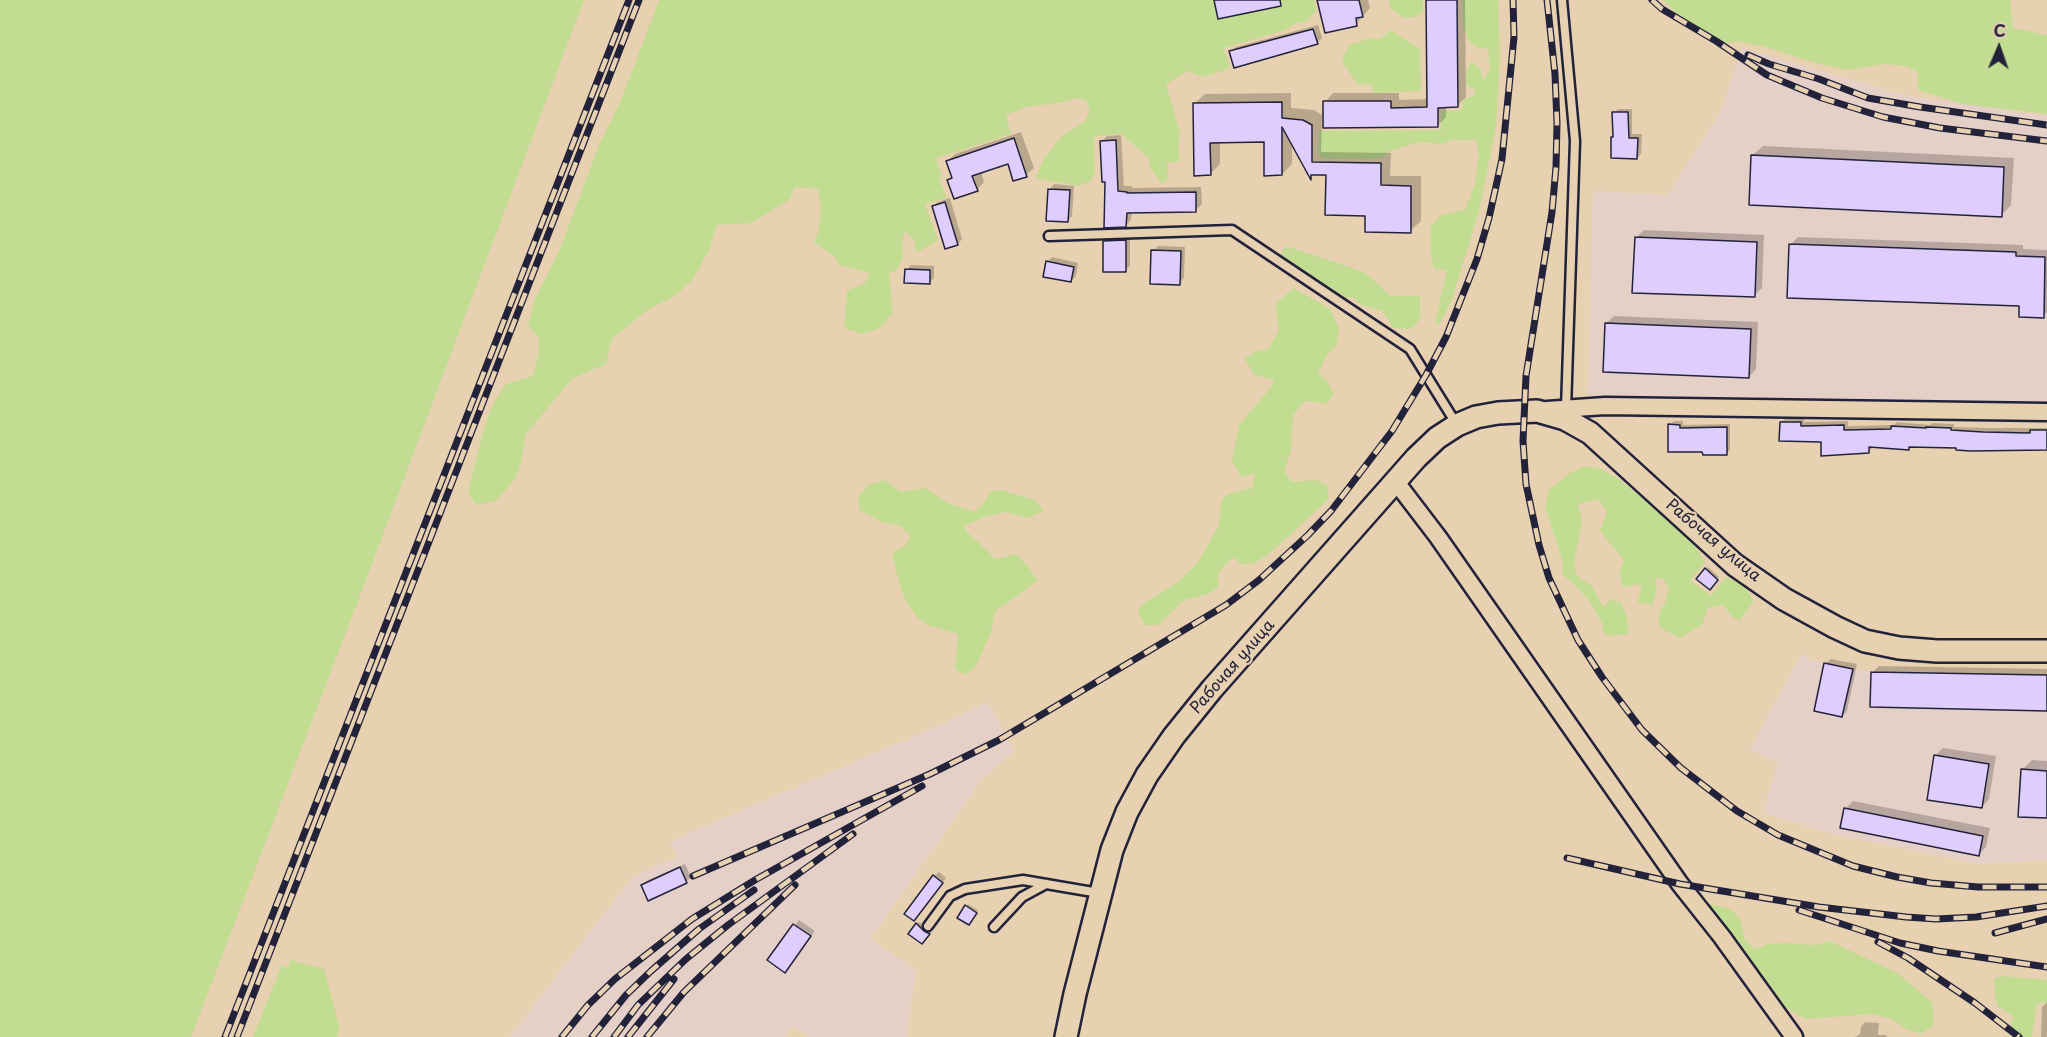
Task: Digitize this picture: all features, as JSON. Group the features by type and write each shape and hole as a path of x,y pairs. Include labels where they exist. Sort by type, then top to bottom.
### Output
{"street":[{"name":"Рабочая улица","path":"1066,1037 1112,850 1127,812 1147,775 1174,736 1212,689 1396,482 1437,438 1457,425 1476,417 1498,413 1605,406 2047,412"},
{"name":"Рабочая улица","path":"1537,411 1565,419 1590,434 1735,565 1784,599 1834,627 1865,641 1899,648 1937,651 2047,651"},
{"path":"1396,482 1438,537 1680,884 1722,937 1794,1037"}],"lane":[{"path":"1562,0 1575,141 1566,410"},
{"path":"1049,236 1232,230 1410,350 1457,425"},
{"path":"928,926 950,896 965,889 1023,880 1100,894"},
{"path":"994,927 1022,897 1046,884"}],"shaded area":[{"path":"1742,48 1909,96 2047,116 2047,404 1588,396 1593,191 1668,195 1722,109"},
{"path":"1801,655 1824,663 1871,672 2047,675 2047,860 1978,864 1834,834 1763,813 1778,763 1750,749"},
{"path":"988,702 1014,751 982,779 870,939 916,971 906,1037 810,1037 792,1026 785,1037 510,1037 632,877 677,857 670,841 931,729"}],"green space":[{"path":"0,0 584,0 191,1037 0,1037"},
{"path":"659,0 1314,0 1316,11 1305,22 1294,24 1286,30 1224,48 1230,67 1223,71 1202,77 1188,71 1166,84 1180,132 1178,147 1180,161 1167,163 1168,179 1162,184 1150,167 1149,158 1121,134 1094,136 1095,172 1091,181 1079,186 1036,178 1043,160 1062,136 1085,121 1090,111 1087,101 1076,98 1027,107 1006,115 1011,134 936,158 942,176 939,178 947,198 925,204 938,240 916,253 914,240 905,231 902,241 903,256 896,271 889,273 893,314 878,329 862,334 844,328 847,291 865,283 869,273 839,265 835,257 814,242 818,232 821,208 818,189 794,187 790,199 752,223 717,225 709,250 693,279 675,296 650,308 612,339 606,364 573,378 525,435 522,460 516,478 496,501 476,505 468,492 492,406 506,384 533,376 539,352 539,338 528,326 534,301 560,249 599,145 621,100"},
{"path":"1388,0 1423,0 1423,11 1415,17 1404,18 1391,9"},
{"path":"1462,0 1498,0 1500,57 1496,127 1479,211 1452,299 1439,325 1435,322 1447,270 1434,269 1430,249 1431,226 1441,215 1465,210 1475,183 1479,155 1476,140 1453,140 1442,144 1419,142 1390,151 1381,159 1325,159 1318,155 1319,131 1441,130 1441,111 1461,110 1464,99 1474,96 1475,90 1466,85 1466,71 1471,61 1481,69 1483,80 1490,70 1488,48 1479,49 1469,41 1463,27"},
{"path":"1663,0 2010,0 2013,28 2047,35 2047,114 1963,104 1918,90 1918,72 1906,66 1885,64 1848,70 1816,63 1762,46 1735,41 1722,46 1687,23"},
{"path":"1391,30 1420,49 1421,91 1374,93 1371,85 1357,84 1342,61 1349,45 1371,38 1380,39"},
{"path":"1286,246 1367,274 1391,296 1420,296 1420,318 1415,326 1408,329 1393,328 1383,311 1361,305 1353,297 1339,299 1285,260 1281,254"},
{"path":"1294,288 1330,309 1339,328 1337,344 1327,355 1318,374 1326,380 1334,394 1327,404 1304,402 1293,415 1291,451 1284,471 1292,482 1316,480 1327,485 1329,499 1269,554 1253,564 1240,564 1236,558 1229,560 1218,574 1218,588 1208,594 1184,600 1158,625 1145,625 1137,611 1144,603 1178,582 1197,563 1219,526 1221,501 1227,494 1252,488 1255,473 1241,477 1232,462 1239,425 1275,380 1255,375 1244,358 1257,351 1268,349 1279,330 1275,304"},
{"path":"1586,466 1601,469 1622,481 1693,541 1705,563 1690,580 1711,596 1726,577 1745,587 1754,601 1740,620 1733,618 1723,605 1708,608 1702,625 1680,638 1659,627 1659,612 1665,603 1669,589 1662,577 1655,580 1657,591 1652,605 1637,602 1641,584 1623,587 1619,573 1624,560 1600,531 1607,512 1598,499 1578,504 1582,521 1574,563 1576,573 1580,579 1591,585 1603,607 1611,599 1621,603 1627,617 1629,634 1611,636 1603,633 1602,623 1588,599 1563,575 1563,563 1545,507 1549,490 1570,473"},
{"path":"884,480 901,492 926,488 947,503 975,512 990,492 1001,490 1035,500 1044,511 1027,518 1005,512 964,526 967,532 996,559 1016,554 1037,580 995,611 992,630 977,664 966,675 955,669 958,634 928,625 917,617 906,602 892,553 906,545 910,537 902,526 882,522 859,510 859,496 868,485"},
{"path":"1710,904 1731,909 1740,919 1745,940 1755,949 1767,944 1817,945 1830,941 1897,973 1932,1002 1934,1025 1921,1034 1906,1029 1892,1019 1872,1014 1805,1019 1772,999 1705,914"},
{"path":"291,960 324,969 340,1028 337,1037 253,1037 282,964 287,969"},
{"path":"2001,976 2047,980 2047,1003 2037,1003 2032,1037 2012,1037 2009,1032 2013,1016 1997,1006 1995,995 1994,979"}],"building":[{"path":"1214,0 1280,0 1281,6 1218,19"},
{"path":"1317,0 1359,0 1363,17 1356,18 1357,26 1325,33"},
{"path":"1426,0 1457,0 1458,107 1438,108 1438,127 1323,128 1323,101 1391,101 1391,108 1427,107"},
{"path":"1313,29 1318,44 1234,68 1229,51"},
{"path":"1282,102 1282,118 1303,120 1312,125 1312,162 1381,163 1381,185 1411,186 1411,233 1365,232 1365,216 1325,215 1326,175 1311,175 1311,180 1282,127 1282,175 1264,176 1264,142 1210,143 1211,175 1194,176 1193,103"},
{"path":"1612,112 1628,112 1629,138 1638,138 1637,159 1611,158"},
{"path":"1014,138 1027,177 1013,181 1008,164 972,176 978,191 954,199 947,180 952,178 946,161"},
{"path":"1116,140 1118,191 1127,193 1196,192 1196,212 1127,213 1126,227 1104,228 1105,182 1102,182 1100,141"},
{"path":"1751,155 2004,167 2002,217 1749,205"},
{"path":"1048,189 1070,190 1068,222 1046,221"},
{"path":"945,202 958,245 945,249 932,206"},
{"path":"1635,237 1757,242 1755,297 1632,293"},
{"path":"1126,240 1126,272 1103,272 1103,241"},
{"path":"1789,244 2016,252 2016,256 2045,257 2044,318 2019,317 2019,306 1787,298"},
{"path":"1151,250 1181,251 1180,285 1150,284"},
{"path":"1046,261 1074,267 1071,282 1043,277"},
{"path":"905,269 930,270 930,284 904,283"},
{"path":"1605,323 1751,329 1749,378 1603,372"},
{"path":"1780,422 1801,422 1801,426 1844,425 1844,430 1891,429 1891,426 1951,428 1951,430 1983,432 2030,433 2030,430 2047,430 2047,450 1971,451 1956,450 1956,448 1909,447 1909,450 1869,447 1869,453 1821,456 1821,442 1779,441"},
{"path":"1668,424 1680,425 1680,428 1727,427 1727,455 1668,452"},
{"path":"1705,568 1718,580 1710,590 1696,579"},
{"path":"1824,663 1853,669 1842,717 1814,711"},
{"path":"1871,672 2047,675 2047,711 1870,707"},
{"path":"1934,755 1989,764 1982,808 1927,800"},
{"path":"2021,769 2047,771 2047,818 2018,817"},
{"path":"1844,808 1983,836 1979,856 1840,828"},
{"path":"680,867 687,883 648,901 641,885"},
{"path":"933,875 943,883 914,921 904,914"},
{"path":"965,905 977,913 969,925 957,918"},
{"path":"916,923 930,934 922,944 908,934"},
{"path":"793,924 811,936 785,973 767,960"}],"railway":[{"path":"225,1037 629,0"},
{"path":"237,1037 639,0"},
{"path":"693,876 930,774 999,740 1226,605 1259,580 1331,511 1392,431 1426,375 1446,337 1477,259 1502,159 1514,37 1513,0"},
{"path":"1547,0 1555,74 1556,167 1552,212 1526,376 1523,441 1526,484 1539,545 1549,578 1578,640 1602,677 1642,730 1681,768 1737,811 1778,835 1853,866 1897,877 1978,887 2047,887"},
{"path":"1652,0 1662,9 1767,75 1822,98 1883,117 1940,128 2047,141"},
{"path":"1748,55 1868,98 2047,125"},
{"path":"562,1037 588,1005 615,979 692,919 755,880 922,786"},
{"path":"614,1037 638,1005 686,959 728,925 853,834"},
{"path":"1567,858 1680,884 1819,907 1906,917 1936,919 1976,917 2047,906"},
{"path":"647,1037 684,992 795,885"},
{"path":"592,1037 626,995 651,971 699,929 754,890"},
{"path":"1799,910 1900,943 2047,967"},
{"path":"1995,933 2047,919"},
{"path":"1878,942 1908,958 1975,1003 2019,1037"},
{"path":"628,1037 674,979"}]}
